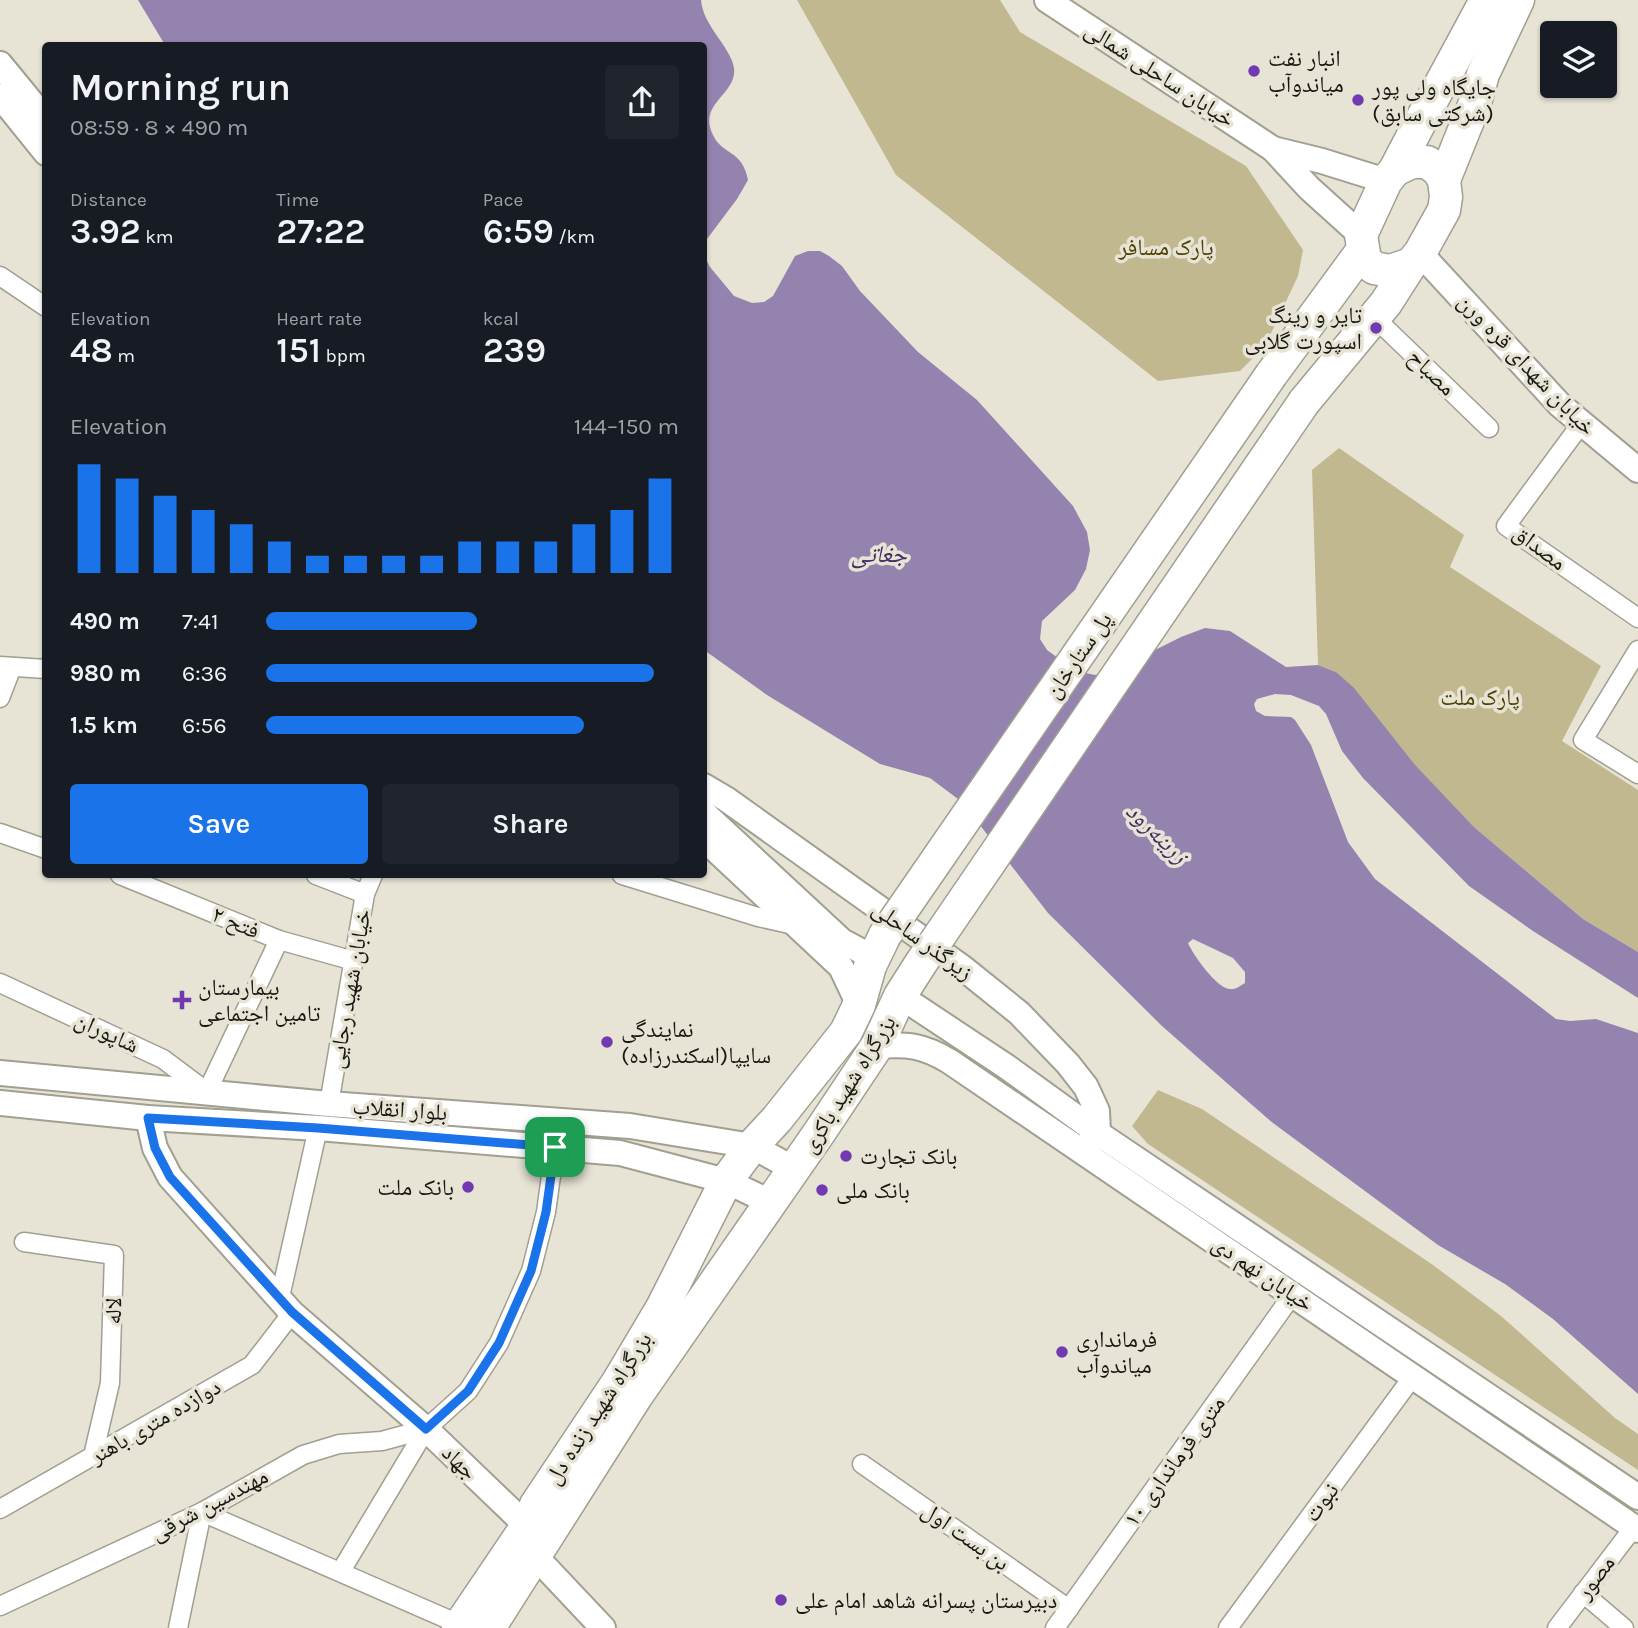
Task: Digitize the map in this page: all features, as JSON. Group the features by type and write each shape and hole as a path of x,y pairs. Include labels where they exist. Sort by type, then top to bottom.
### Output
{"highway":[{"path":"1416,259 1390,271 1374,268 1366,260 1361,243 1390,176 1486,0"},
{"path":"1444,180 1475,103 1483,74 1518,0"},
{"path":"1437,87 1440,99 1447,108 1456,111 1475,103"},
{"path":"1374,317 1416,259 1444,210 1446,197 1444,180 1438,170 1427,162 1412,162 1390,176"},
{"name":"پل ستارخان","path":"880,947 1361,243"},
{"name":"پل ستارخان","path":"921,962 1304,402 1374,317"},
{"name":"بزرگراه شهید باکری","path":"752,1146 846,1032 880,947"},
{"name":"بزرگراه شهید باکری","path":"770,1202 877,1046 900,996 921,962"},
{"name":"بزرگراه شهید زنده دل","path":"470,1627 536,1505 618,1381 662,1308 726,1181 752,1146"},
{"name":"بزرگراه شهید زنده دل","path":"470,1627 536,1557 637,1395 770,1202"}],"main road":[{"name":"خیابان ساحلی شمالی","path":"1047,0 1273,149"},
{"path":"0,64 42,115"},
{"path":"0,96 42,148"},
{"path":"1273,149 1390,176"},
{"path":"1273,149 1361,243"},
{"name":"خیابان شهدای قره ورن","path":"1416,259 1560,405 1638,470"},
{"name":"زیرگذر ساحلی","path":"707,788 963,968 1018,1013 1068,1064 1086,1087 1097,1111 1090,1142"},
{"path":"707,816 798,926 841,967 859,1005"},
{"path":"707,841 842,941 880,947"},
{"name":"خیابان نهم دی","path":"900,996 1007,1067 1090,1142 1293,1294 1637,1526"},
{"name":"خیابان نهم دی","path":"877,1046 927,1048 1090,1142 1638,1497"},
{"name":"بلوار انقلاب","path":"0,1073 329,1104 630,1126 752,1146 794,1169"},
{"name":"بلوار انقلاب","path":"0,1103 148,1118 318,1128 620,1153 726,1181 770,1202"},
{"name":"جهاد","path":"148,1118 155,1148 170,1177 286,1305 426,1429 527,1526"},
{"path":"620,1153 630,1126"},
{"path":"536,1557 603,1628"}],"street":[{"path":"0,276 42,304"},
{"name":"مصباح","path":"1374,317 1489,428"},
{"name":"مصداق","path":"1581,424 1506,526 1638,618"},
{"path":"1638,650 1583,740 1638,774"},
{"path":"0,698 6,667 42,669"},
{"path":"0,833 42,848"},
{"name":"فتح ۲","path":"127,878 279,940 354,961"},
{"path":"324,878 365,894"},
{"name":"خیابان شهید رجایی","path":"329,1104 365,894 372,878"},
{"path":"632,878 758,917 798,926"},
{"path":"206,1093 279,940"},
{"name":"شاپوران","path":"0,983 163,1059 206,1093"},
{"path":"286,1305 318,1128"},
{"path":"341,1571 426,1429 468,1391 499,1343 531,1271 546,1212 555,1147"},
{"name":"لاله","path":"24,1242 114,1255 110,1382 93,1456"},
{"name":"۱۰ متری فرمانداری","path":"1055,1628 1293,1294"},
{"name":"دوازده متری باهنر","path":"0,1509 252,1365 286,1305"},
{"name":"نبوت","path":"1228,1628 1415,1375"},
{"name":"مهندسین شرقی","path":"0,1606 202,1512 303,1455 339,1444 382,1441 426,1429"},
{"name":"بن بست اول","path":"862,1464 1069,1609"},
{"path":"178,1628 202,1512 470,1627"},
{"name":"مصور","path":"1557,1628 1637,1526"},
{"path":"1583,1593 1624,1628"}],"green space":[{"name":"پارک مسافر","path":"797,0 1000,0 1020,32 1246,166 1303,250 1298,276 1265,346 1240,371 1158,381 896,175"},
{"name":"پارک ملت","path":"1339,448 1464,535 1450,567 1601,666 1562,741 1638,790 1638,952 1583,919 1474,827 1414,765 1336,672 1318,665 1312,470"},
{"path":"1158,1090 1202,1109 1433,1265 1501,1316 1615,1418 1638,1434 1638,1470 1148,1144 1132,1126"}],"water":[{"name":"جغاتی","path":"138,0 701,0 707,19 728,52 734,68 730,85 713,107 709,124 717,142 737,158 745,170 748,180 707,239 707,42 163,42"},
{"name":"جغاتی","path":"808,251 820,251 842,266 860,291 918,352 977,400 1073,506 1087,532 1090,550 1086,569 1075,590 1042,621 1040,639 1047,650 1076,671 1095,675 1115,670 1205,628 1230,631 1286,667 1318,665 1336,672 1354,688 1415,765 1474,827 1583,919 1638,952 1638,998 1533,931 1469,886 1363,778 1342,751 1326,714 1319,706 1291,695 1275,694 1257,699 1254,704 1256,711 1265,716 1291,717 1295,720 1311,745 1348,842 1375,879 1556,1019 1596,1019 1638,1033 1638,1394 1553,1319 1505,1284 1438,1245 1273,1123 1228,1084 1162,1026 1048,913 962,802 930,778 880,764 767,695 707,652 707,261 734,296 752,303 764,302 773,296 795,256","holes":["1193,939 1233,958 1245,972 1245,983 1236,988 1224,987 1212,977 1188,943"]}],"place":[{"name":"انبار نفت میاندوآب","path":"1254,71"},
{"name":"جایگاه ولی پور (شرکتی سابق)","path":"1358,100"},
{"name":"تایر و رینگ اسپورت گلابی","path":"1376,328"},
{"name":"بیمارستان تامین اجتماعی","path":"182,1000"},
{"name":"نمایندگی سایپا(اسکندرزاده)","path":"607,1042"},
{"name":"بانک تجارت","path":"846,1156"},
{"name":"بانک ملت","path":"468,1187"},
{"name":"بانک ملی","path":"822,1190"},
{"name":"فرمانداری میاندوآب","path":"1062,1352"},
{"name":"دبیرستان پسرانه شاهد امام علی","path":"781,1600"}],"route":[{"path":"148,1118 318,1128 555,1147 546,1212 531,1271 499,1343 468,1391 426,1429 292,1312 170,1177 155,1148 148,1118"}],"water label":[{"name":"زرینه‌رود","path":"1157,833"}]}
